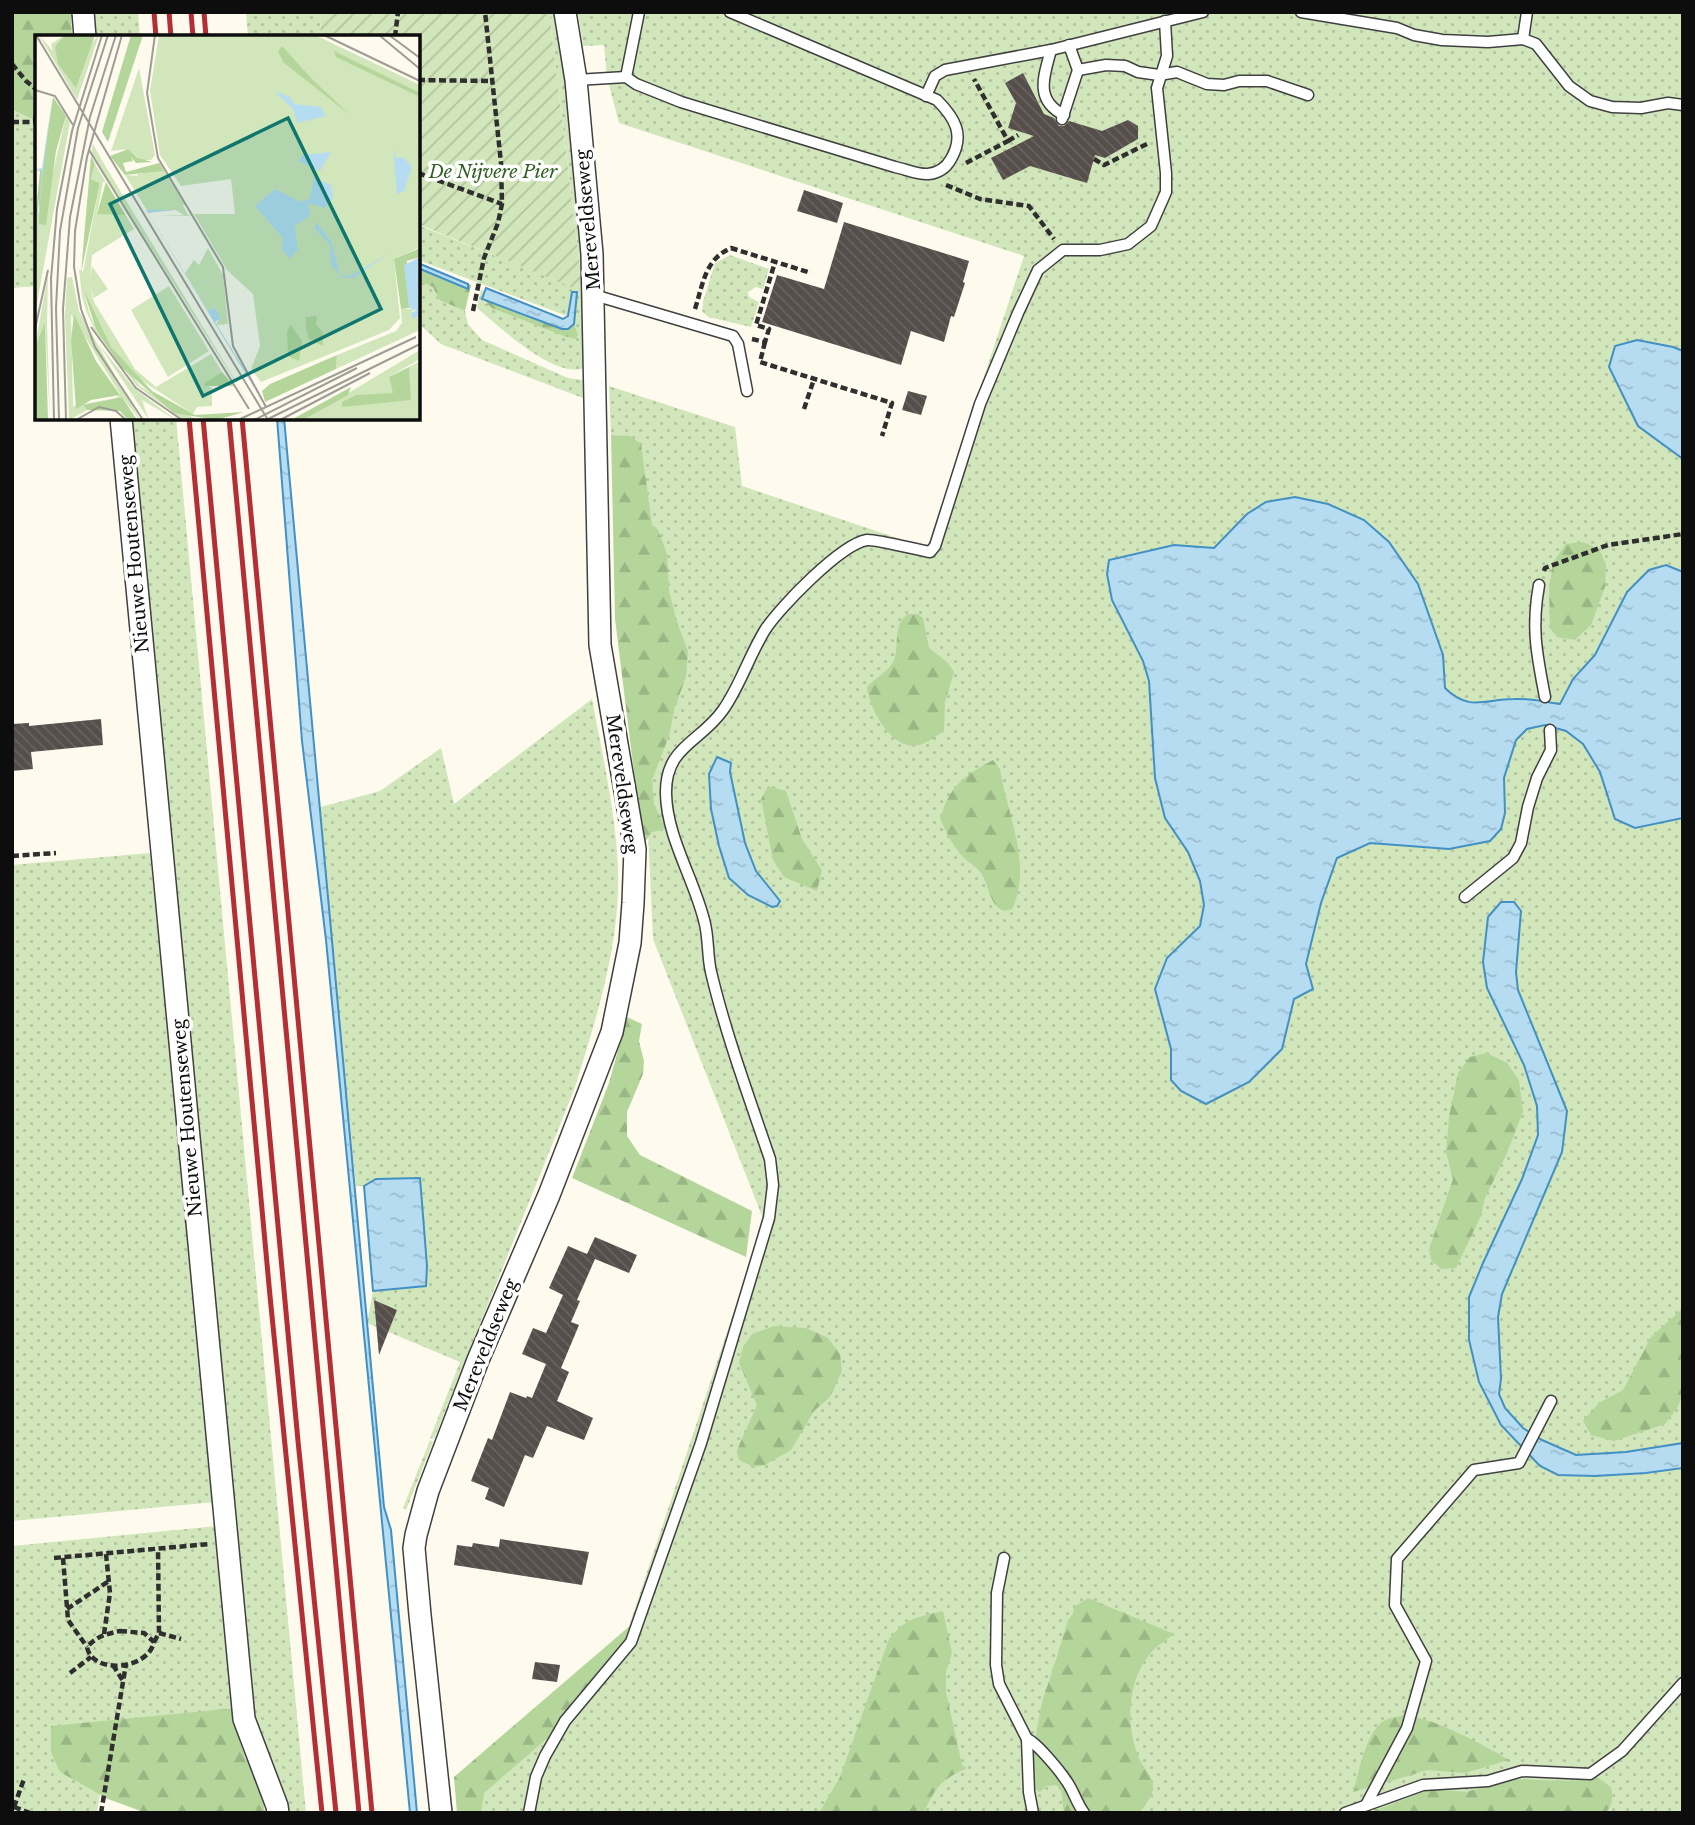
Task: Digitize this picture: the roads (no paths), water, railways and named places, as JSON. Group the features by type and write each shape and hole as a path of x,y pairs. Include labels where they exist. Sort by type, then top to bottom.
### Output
{"street":[{"path":"83,12 85,35"},
{"name":"Mereveldseweg","path":"441,1813 420,1615 414,1548 416,1535 428,1491 478,1360 549,1195 612,1032 630,943 635,849 600,646 592,254 576,80 565,12"},
{"name":"Nieuwe Houtenseweg","path":"121,420 244,1719 278,1813"}],"lane":[{"path":"626,77 639,12"},
{"path":"576,80 626,77 636,85 681,102 895,167 927,174 945,168 958,146 956,127 950,113 937,100 730,12"},
{"path":"926,96 935,76 945,70 1051,50 1203,12"},
{"path":"1301,12 1397,28 1414,35 1442,40 1488,43 1523,39 1535,44 1569,86 1590,101 1612,107 1641,108 1668,103 1683,105"},
{"path":"1523,39 1527,12"},
{"path":"529,1813 536,1777 565,1721 631,1642 701,1443 769,1218 772,1196 770,1159 710,969 705,922 689,872 667,818 667,774 676,757 715,722 731,699 765,629 796,592 837,556 867,540 930,552 935,546 980,404 1038,271 1063,250 1100,250 1128,244 1151,226 1166,192 1158,104 1160,75 1167,56 1165,22"},
{"path":"1051,50 1042,87 1046,99 1063,117 1078,70 1069,45"},
{"path":"1078,70 1106,65 1125,66 1139,72 1160,75 1177,72 1207,84 1268,81 1308,95"},
{"path":"594,295 733,336 737,341 747,391"},
{"path":"1539,585 1534,613 1535,645 1545,697"},
{"path":"1465,897 1513,858 1521,843 1537,778 1551,750 1550,730"},
{"path":"1366,1805 1407,1728 1426,1661 1395,1605 1397,1559 1474,1471 1519,1463 1550,1401"},
{"path":"1004,1558 997,1593 996,1665 999,1684 1027,1739 1029,1792 1033,1813"},
{"path":"1345,1813 1423,1785 1488,1780 1522,1771 1590,1774 1622,1751 1683,1683"},
{"path":"1027,1739 1031,1739 1055,1769 1065,1777 1084,1813"}],"water":[{"path":"420,264 468,284 468,289 420,269"},
{"path":"486,288 563,319 568,316 572,292 577,292 574,324 568,329 562,329 482,299"},
{"path":"1637,340 1683,351 1683,459 1638,426 1609,367 1615,346"},
{"path":"277,420 284,420 384,1507 391,1530 417,1813 410,1813 326,940 302,741"},
{"path":"1295,497 1328,504 1364,520 1389,542 1418,584 1443,655 1445,688 1462,700 1470,702 1520,699 1560,704 1573,679 1595,655 1627,592 1649,570 1666,565 1683,572 1683,818 1635,828 1615,819 1600,772 1583,744 1566,731 1545,725 1527,729 1516,740 1504,778 1505,813 1501,829 1490,841 1449,849 1370,843 1337,858 1321,903 1306,964 1313,989 1294,999 1282,1049 1249,1082 1206,1104 1181,1091 1171,1080 1171,1049 1155,989 1167,958 1200,926 1204,905 1200,881 1188,852 1165,818 1155,778 1149,681 1143,661 1112,600 1107,574 1109,560 1174,545 1214,548 1247,514 1266,502"},
{"path":"717,757 731,763 730,772 745,843 756,871 780,901 777,906 772,907 748,895 729,878 711,809 709,774"},
{"path":"1501,902 1514,902 1521,911 1516,972 1518,990 1567,1111 1562,1152 1502,1294 1498,1317 1501,1379 1499,1394 1505,1408 1523,1428 1576,1455 1626,1452 1683,1443 1683,1468 1595,1476 1558,1475 1540,1466 1501,1425 1479,1382 1469,1340 1469,1297 1522,1179 1538,1135 1537,1106 1524,1065 1487,988 1483,962 1488,917"},
{"path":"420,1178 427,1266 426,1286 373,1291 364,1186 376,1179"}],"railway":[{"path":"154,12 156,35"},
{"path":"169,12 171,35"},
{"path":"191,12 193,35"},
{"path":"204,12 206,35"},
{"path":"189,420 270,1296 322,1813"},
{"path":"203,420 298,1441 336,1813"},
{"path":"229,420 359,1813"},
{"path":"242,420 372,1813"}],"park label":[{"name":"De Nijvere Pier","path":"493,172"}]}
